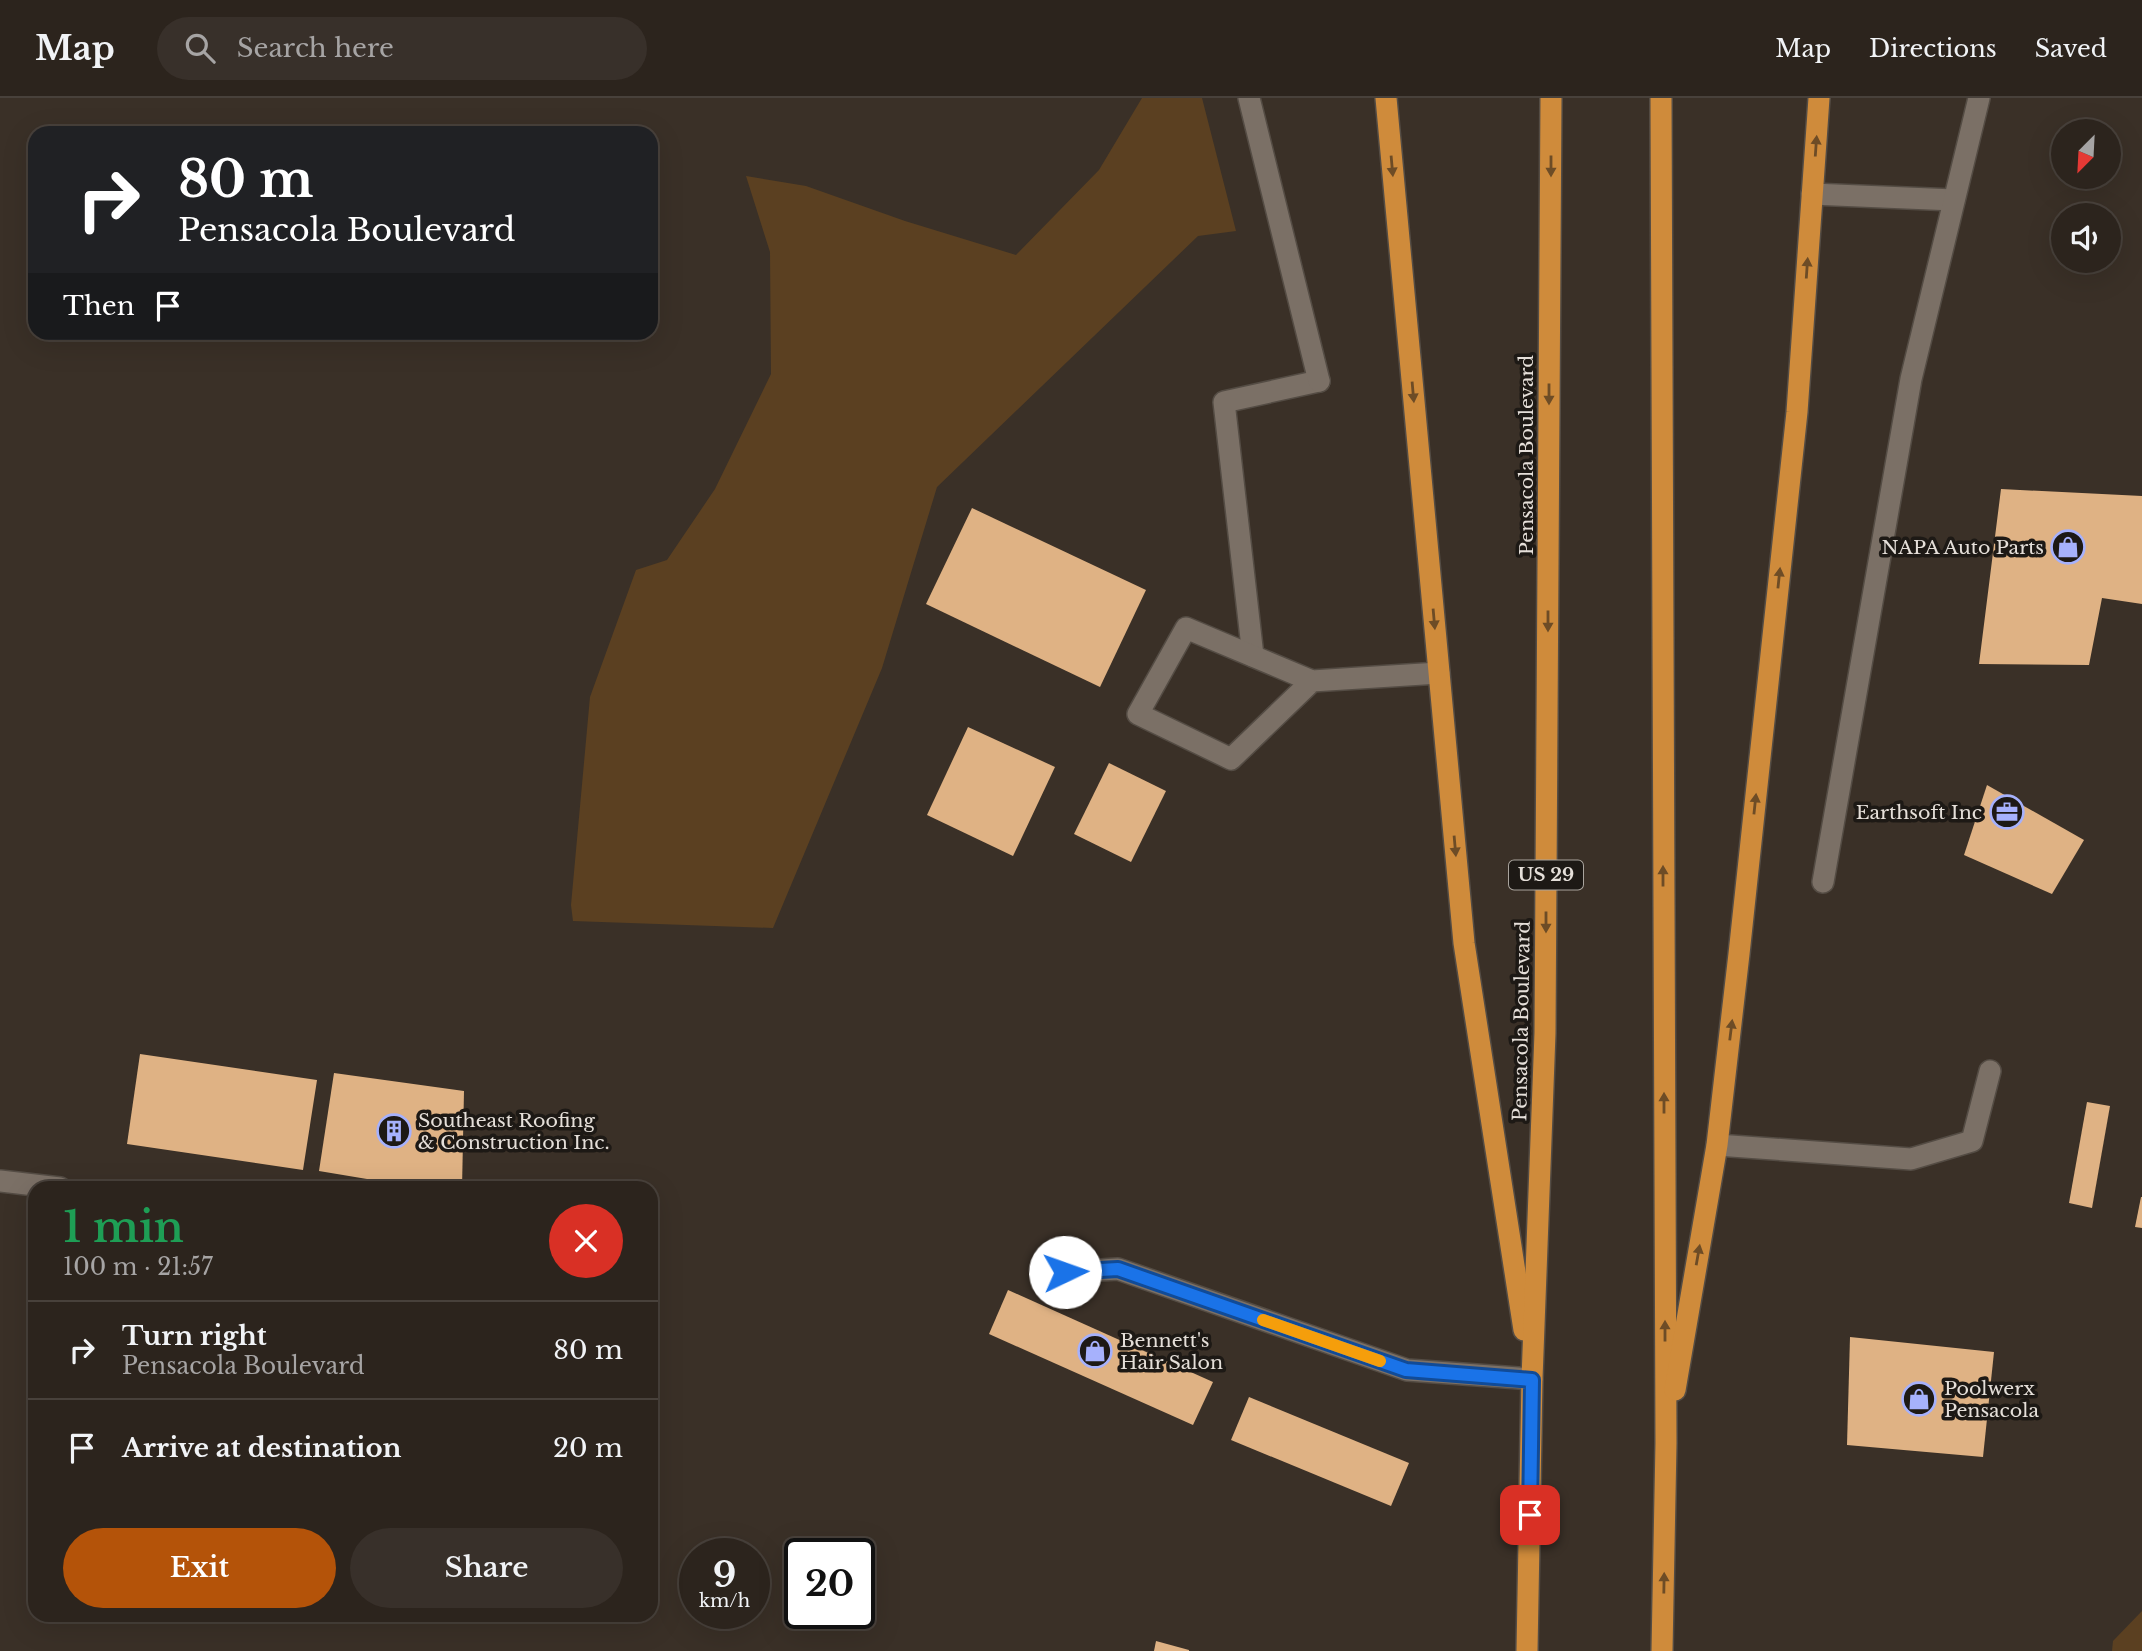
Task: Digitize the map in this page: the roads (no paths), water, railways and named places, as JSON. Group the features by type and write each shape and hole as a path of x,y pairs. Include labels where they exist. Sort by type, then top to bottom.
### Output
{"highway":[{"path":"1386,98 1464,943 1532,1380"},
{"name":"Pensacola Boulevard","path":"1527,1651 1532,1380 1545,1032 1551,98"},
{"path":"1661,98 1660,451 1666,1443 1662,1651"},
{"path":"1666,1443 1717,1145 1797,412 1819,98"}],"street":[{"path":"1249,98 1319,381 1224,402 1253,656"},
{"path":"1823,881 1911,379 1979,98"},
{"path":"1812,194 1954,200"},
{"path":"1312,681 1231,759 1138,714 1186,628 1312,681 1439,673"},
{"path":"1717,1145 1911,1158 1972,1141 1990,1070"},
{"path":"0,1181 28,1184"},
{"path":"1065,1272 1118,1269 1406,1370 1532,1380"}],"place":[{"name":"NAPA Auto Parts","path":"2068,547"},
{"name":"Earthsoft Inc","path":"2007,812"},
{"name":"Southeast Roofing & Construction Inc.","path":"394,1131"},
{"name":"Bennett's Hair Salon","path":"1095,1351"},
{"name":"Poolwerx Pensacola","path":"1919,1399"}]}
